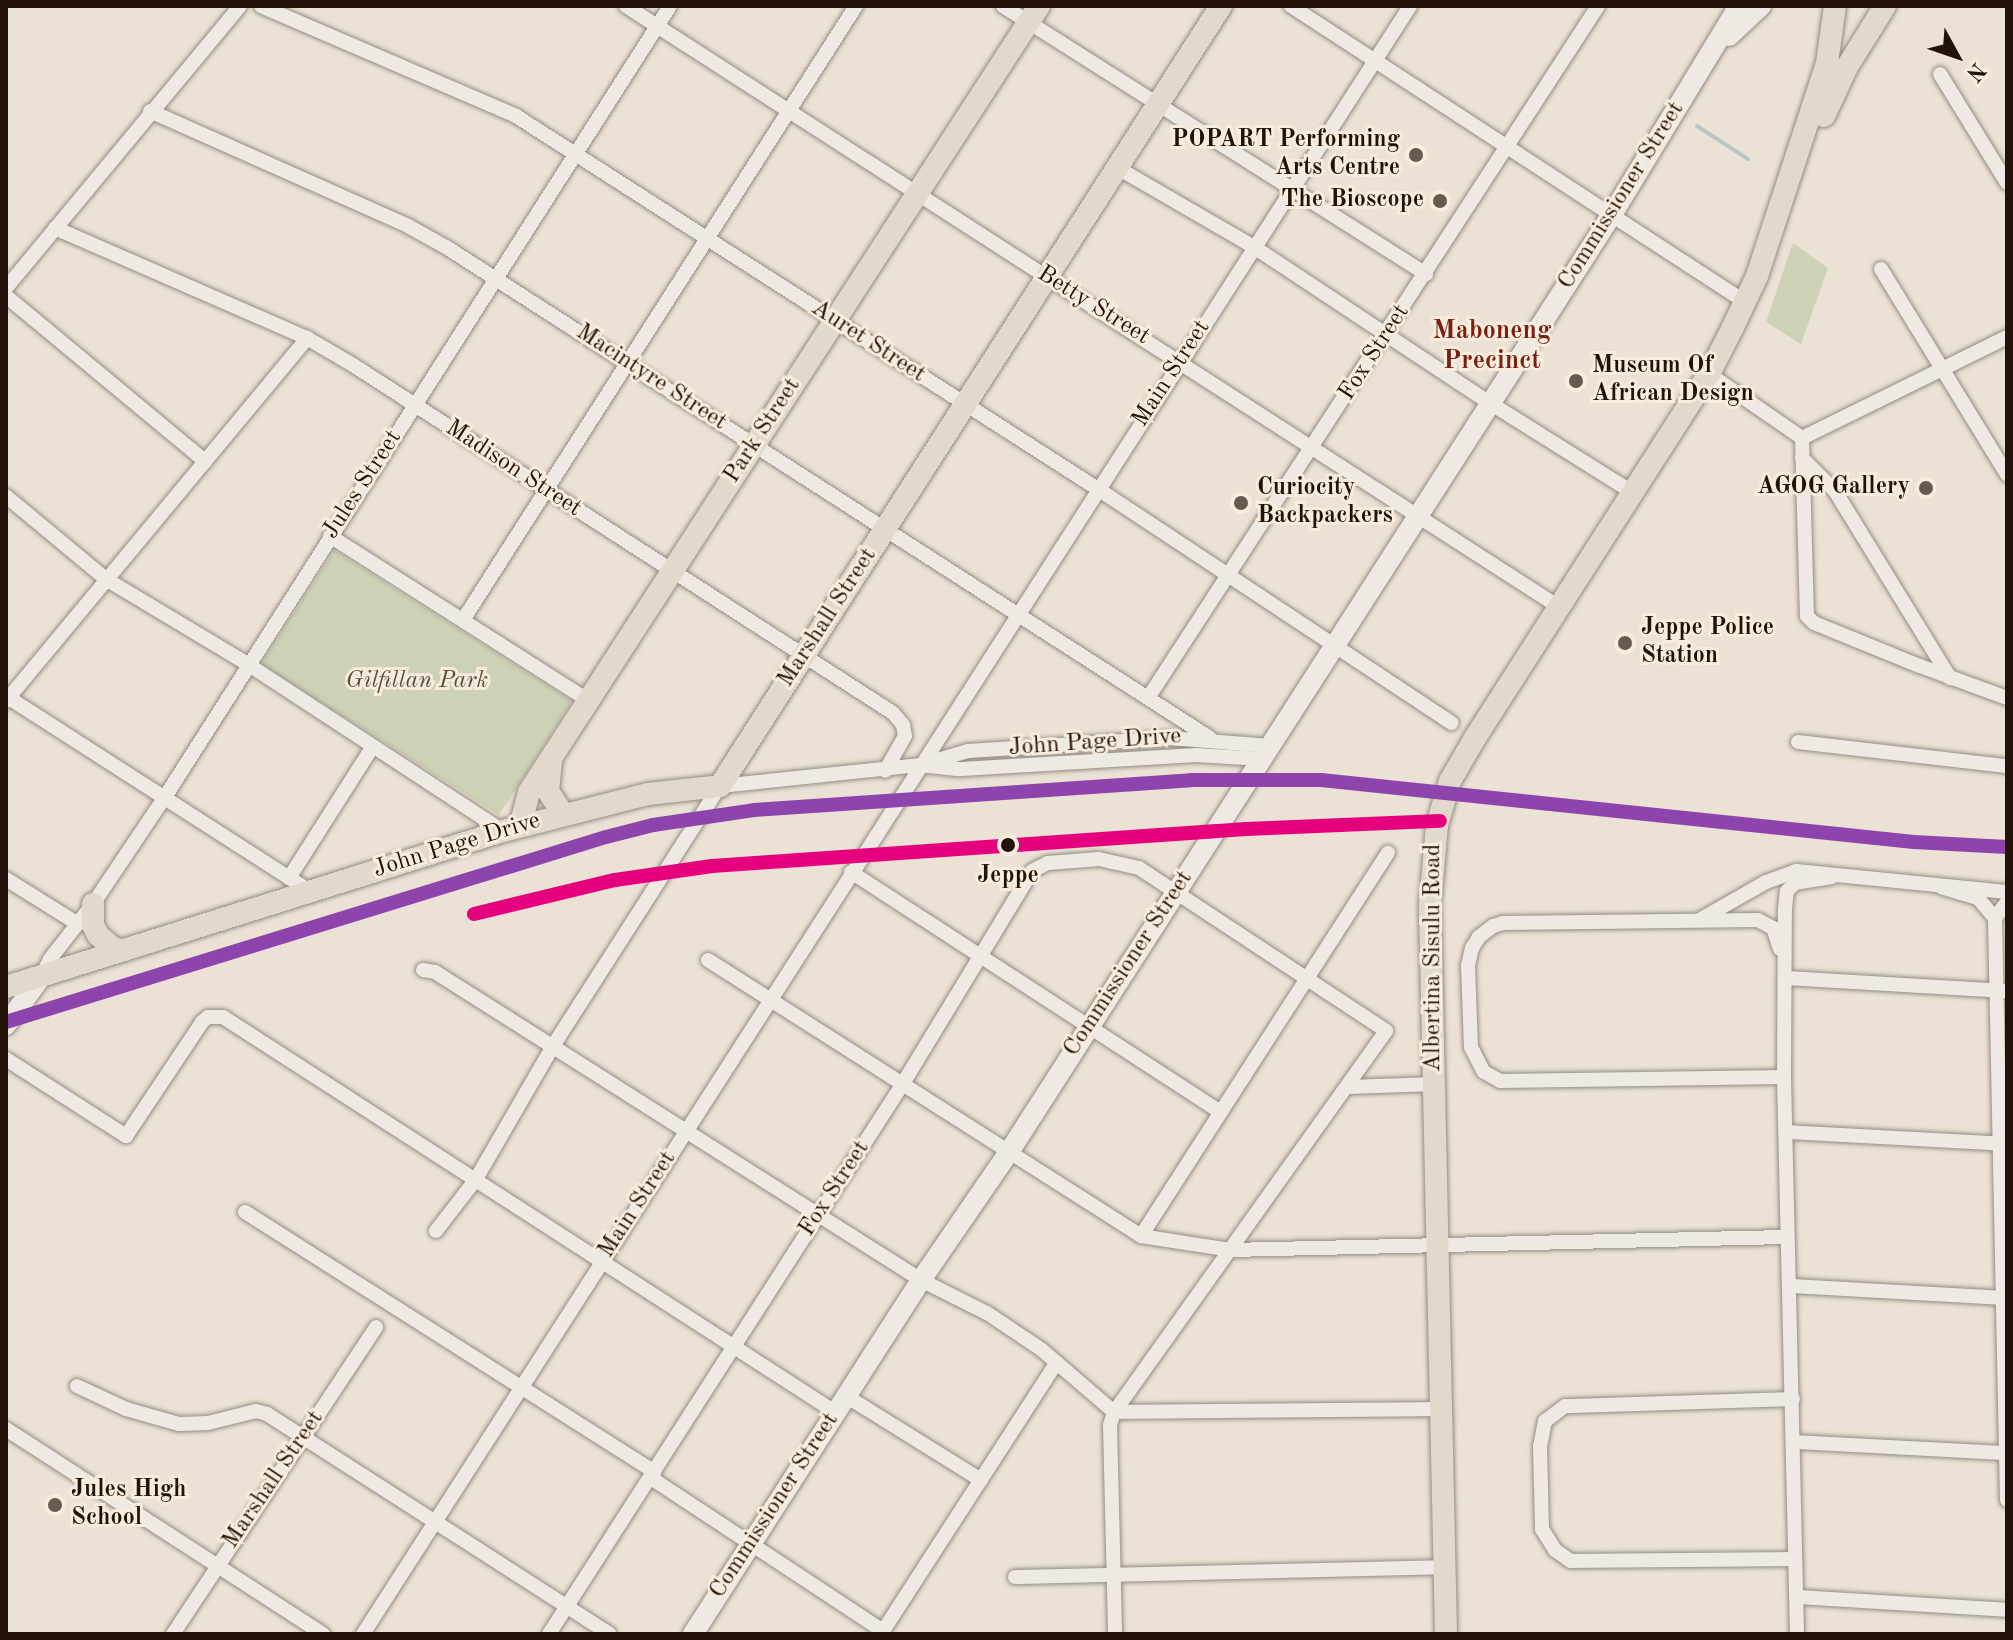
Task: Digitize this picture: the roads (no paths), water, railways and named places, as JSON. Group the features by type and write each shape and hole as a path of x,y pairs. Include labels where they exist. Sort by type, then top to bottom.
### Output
{"main road":[{"name":"Marshall Street","path":"720,786 1221,6"},
{"name":"Commissioner Street","path":"693,1634 1263,758 1613,213 1739,6"},
{"path":"1707,58 1761,6"},
{"name":"Albertina Sisulu Road","path":"1757,276 1827,63 1835,6"},
{"name":"Albertina Sisulu Road","path":"1446,1634 1430,904 1434,840 1450,781 1709,374 1757,276 1781,235 1831,97 1885,6"},
{"name":"Park Street","path":"512,829 529,792 552,761 1034,14"},
{"path":"552,761 548,791 563,814"},
{"name":"John Page Drive","path":"13,993 46,968 125,950 563,814 648,794 720,786"},
{"path":"93,904 93,925 100,939 114,949 125,950"},
{"path":"6,1025 13,993"}],"street":[{"path":"6,288 240,6"},
{"name":"Auret Street","path":"261,6 499,107 1098,489 1335,643 1451,723"},
{"name":"Betty Street","path":"626,6 789,108 916,194 1181,361 1559,607"},
{"name":"Jules Street","path":"46,968 165,797 670,6"},
{"path":"463,620 544,488 856,6"},
{"path":"1003,6 1034,14 1156,104 1426,274"},
{"path":"1291,6 1613,213 1745,302"},
{"name":"Main Street","path":"363,1634 1410,6"},
{"name":"Fox Street","path":"1148,698 1598,6"},
{"path":"1940,74 2007,183"},
{"name":"Macintyre Street","path":"150,111 408,226 626,362 1210,738"},
{"path":"1116,167 1254,247 1490,403 1632,492"},
{"name":"Madison Street","path":"55,228 307,338 804,655 899,719 905,731 904,742 885,771"},
{"path":"1881,269 2007,475"},
{"path":"6,296 205,461"},
{"path":"1802,438 2007,337"},
{"path":"307,338 7,699 310,891"},
{"path":"1709,374 1802,438"},
{"path":"1802,438 1805,612 1814,623 2007,698"},
{"path":"1802,458 1835,491 1950,678"},
{"path":"6,496 106,579 512,829"},
{"path":"330,536 589,701"},
{"name":"John Page Drive","path":"918,770 968,751 1210,738 1263,758"},
{"path":"1798,742 2007,766"},
{"path":"289,878 373,746"},
{"name":"John Page Drive","path":"720,786 885,771 1196,755 1263,758"},
{"name":"Marshall Street","path":"436,1231 476,1179 553,1046 720,786"},
{"path":"1141,1236 1388,853"},
{"name":"Fox Street","path":"549,1634 984,956 1032,871 1042,865 1112,859 1139,868 1177,890"},
{"path":"854,867 1220,1112"},
{"path":"1701,919 1786,873 1806,870 1832,877 1941,887 1978,898 1995,918 2002,990 2007,1500"},
{"path":"1797,1634 1795,1442 1784,1077 1787,891 1795,883 1832,877"},
{"path":"6,879 78,924"},
{"path":"1941,887 1951,884 2007,892"},
{"path":"1115,1634 1110,1425 1114,1412 1386,1031 1177,890"},
{"path":"1995,918 2007,902"},
{"path":"1784,972 1777,935 1767,924 1758,920 1503,923 1493,926 1479,937 1472,948 1468,966 1471,1047 1479,1064 1491,1078 1519,1083 1784,1077"},
{"path":"708,960 1141,1236 1230,1250 1787,1237"},
{"path":"423,970 435,972 921,1280 987,1313 1057,1362 1114,1412 1441,1409"},
{"path":"1784,972 2002,990"},
{"path":"6,1059 126,1136 192,1035 208,1017 223,1017 735,1348 981,1480"},
{"path":"1348,1087 1434,1084"},
{"path":"1787,1132 2002,1144"},
{"path":"245,1212 654,1472 651,1478 883,1631 1057,1362"},
{"path":"1790,1286 2005,1297"},
{"name":"Marshall Street","path":"173,1634 376,1327"},
{"path":"77,1386 153,1419 179,1424 208,1423 256,1411 267,1414 610,1634"},
{"path":"1793,1399 1565,1406 1554,1411 1540,1435 1542,1529 1555,1550 1579,1563 1794,1559"},
{"path":"6,1429 323,1634"},
{"path":"1795,1442 2006,1453"},
{"path":"1015,1577 1445,1567"},
{"path":"1797,1597 2007,1610"}],"waterway":[{"path":"1697,126 1748,159"}],"place":[{"name":"POPART Performing Arts Centre","path":"1416,155"},
{"name":"The Bioscope","path":"1440,201"},
{"name":"Museum Of African Design","path":"1576,381"},
{"name":"AGOG Gallery","path":"1926,488"},
{"name":"Curiocity Backpackers","path":"1241,503"},
{"name":"Jeppe Police Station","path":"1625,643"},
{"name":"Jeppe","path":"1008,845"},
{"name":"Jules High School","path":"55,1505"}],"district":[{"name":"Maboneng Precinct","path":"1492,347"}],"park label":[{"name":"Gilfillan Park","path":"417,682"}]}
